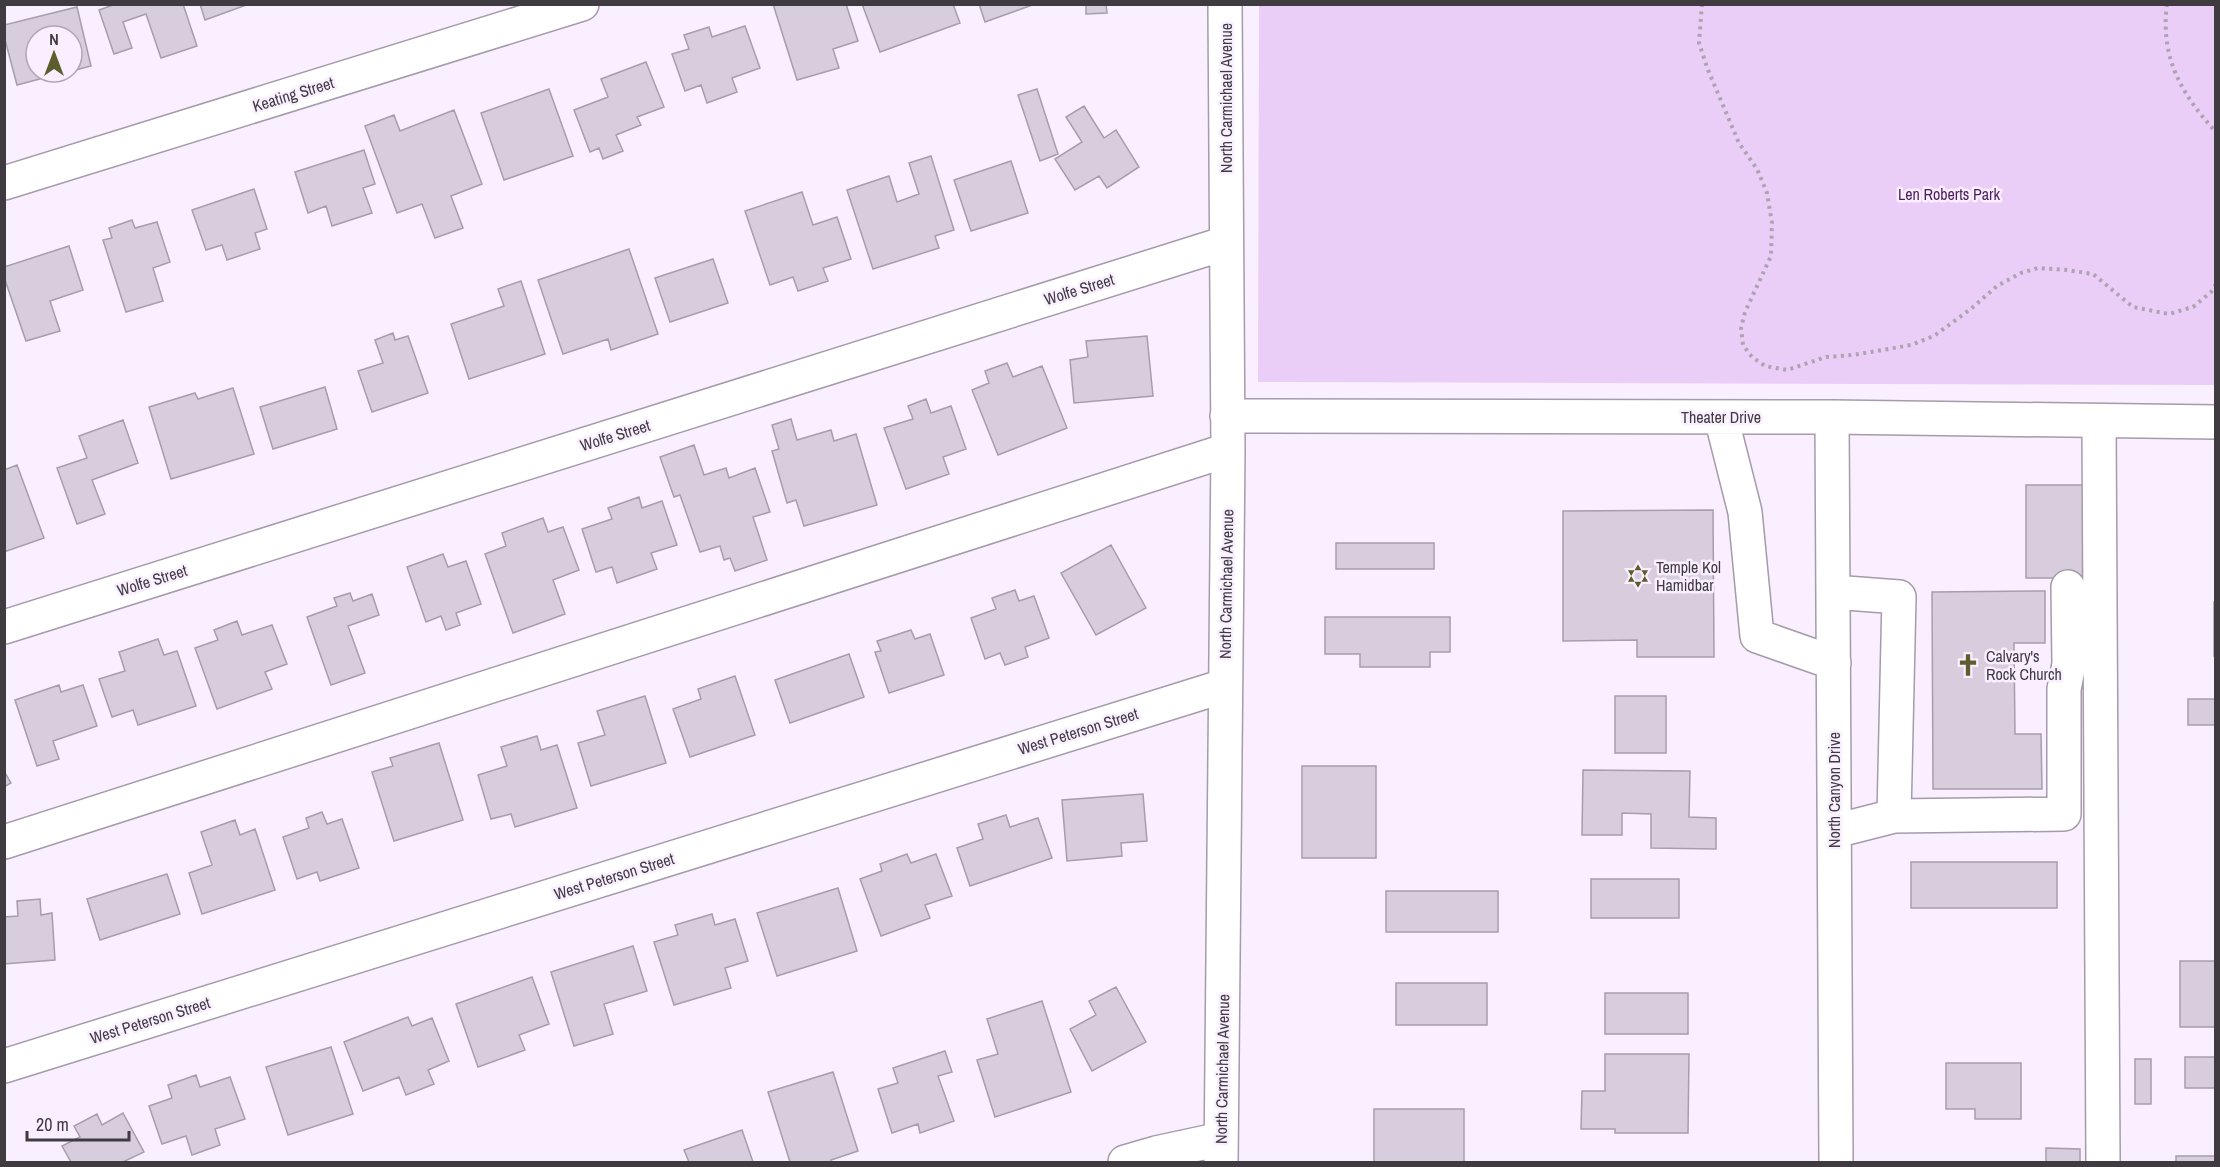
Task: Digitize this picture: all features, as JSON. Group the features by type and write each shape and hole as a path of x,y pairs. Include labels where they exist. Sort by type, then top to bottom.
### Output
{"street":[{"name":"Keating Street","path":"4,183 582,4"},
{"name":"North Carmichael Avenue","path":"1221,1151 1228,450 1225,4"},
{"name":"Wolfe Street","path":"4,627 1226,243"},
{"name":"Theater Drive","path":"1227,416 1832,417 2216,422"},
{"path":"1721,417 1745,512 1757,636 1834,663"},
{"name":"North Canyon Drive","path":"1832,417 1836,1162"},
{"path":"2099,422 2103,1162"},
{"path":"4,842 1228,450"},
{"path":"1834,831 1894,816 2064,814 2064,689 2069,664 2068,587"},
{"path":"1833,592 1899,597 1894,816"},
{"name":"West Peterson Street","path":"4,1066 1224,686"},
{"path":"1125,1162 1156,1153 1221,1151"}],"path":[{"path":"1702,4 1700,43 1708,70 1739,143 1757,169 1767,193 1772,223 1771,256 1745,312 1741,328 1743,345 1752,357 1765,366 1787,370 1826,357 1854,355 1911,345 1934,336 1997,286 2021,273 2038,268 2093,274 2133,307 2169,314 2193,307 2211,292 2216,284"},
{"path":"2167,4 2166,37 2170,63 2188,98 2216,132"}],"green space":[{"name":"Len Roberts Park","path":"1259,5 2215,5 2215,385 1258,382"}],"building":[{"path":"116,4 183,4 197,46 161,58 146,14 123,22 132,48 114,54 99,10"},
{"path":"200,4 249,4 205,20"},
{"path":"773,4 846,4 858,41 833,49 839,68 797,80"},
{"path":"862,4 953,4 960,23 880,52"},
{"path":"979,4 1035,4 985,22"},
{"path":"1086,4 1106,4 1107,13 1086,14"},
{"path":"77,7 81,24 24,24 24,83 17,85 4,36 4,25"},
{"path":"745,26 760,68 732,78 737,92 707,103 701,85 685,91 672,54 689,49 684,35 709,27 712,37"},
{"path":"84,36 91,66 84,68"},
{"path":"646,62 664,107 637,117 641,125 616,135 623,151 603,159 599,148 590,152 574,110 608,97 601,79"},
{"path":"549,89 573,156 504,180 481,113"},
{"path":"1037,89 1058,154 1040,161 1018,95"},
{"path":"1084,106 1104,138 1116,130 1139,167 1107,188 1099,176 1075,190 1055,159 1082,142 1066,117"},
{"path":"454,110 482,184 451,196 463,228 435,238 422,204 397,213 365,126 394,115 400,131"},
{"path":"364,150 375,184 363,188 372,213 332,226 326,206 308,213 295,172"},
{"path":"931,156 954,230 935,236 939,248 873,269 847,190 889,176 897,202 919,194 909,163"},
{"path":"1011,161 1028,213 971,231 954,180"},
{"path":"254,189 267,229 255,233 260,249 227,260 222,245 206,250 192,210"},
{"path":"802,192 813,225 837,217 851,259 823,268 828,281 798,291 793,277 770,285 745,211"},
{"path":"132,220 135,228 157,222 170,262 153,268 163,301 126,312 103,240 112,238 109,228"},
{"path":"69,246 83,290 50,301 60,331 26,341 4,277 4,267"},
{"path":"629,249 658,334 611,350 608,339 563,354 538,280"},
{"path":"713,259 728,303 670,322 655,278"},
{"path":"521,281 545,354 469,379 451,324 504,306 498,289"},
{"path":"393,333 395,340 408,336 428,393 372,412 358,371 383,363 375,340"},
{"path":"1147,336 1153,396 1074,403 1070,360 1088,357 1086,341"},
{"path":"1007,363 1013,377 1042,366 1067,428 998,455 972,390 989,383 985,371"},
{"path":"325,387 337,429 273,449 260,407"},
{"path":"233,388 254,454 171,479 149,407 195,393 198,399"},
{"path":"926,399 931,413 951,406 966,449 943,457 949,474 906,489 884,428 913,419 908,406"},
{"path":"791,419 797,440 831,430 834,441 856,434 877,505 804,526 796,500 787,503 772,451 779,449 772,425"},
{"path":"123,420 138,463 92,480 105,514 77,524 57,468 87,458 79,436"},
{"path":"694,445 704,475 726,468 729,478 755,468 770,512 753,517 767,560 735,571 730,558 724,560 720,546 700,552 680,495 674,497 660,457"},
{"path":"17,465 44,538 4,552 4,470"},
{"path":"2026,485 2093,485 2093,578 2026,578"},
{"path":"639,497 642,508 662,501 677,545 651,553 657,569 617,583 612,567 596,572 582,529 612,519 608,508"},
{"name":"Temple Kol Hamidbar","path":"1713,510 1714,657 1637,657 1637,640 1563,641 1563,511"},
{"path":"543,518 548,532 563,527 579,570 553,580 565,614 513,633 485,554 506,546 502,533"},
{"path":"1336,543 1434,543 1434,569 1336,569"},
{"path":"1111,545 1146,608 1096,635 1061,573"},
{"path":"443,554 448,567 466,561 481,604 456,613 460,625 446,630 441,616 426,622 407,567"},
{"path":"1015,590 1019,601 1034,596 1049,638 1025,647 1028,657 1005,665 1000,653 985,659 971,618 996,609 992,598"},
{"path":"2045,591 2045,643 2014,643 2015,734 2041,734 2042,789 1933,789 1932,592"},
{"path":"350,593 353,601 372,594 379,615 348,626 365,673 331,685 307,617 337,606 334,598"},
{"path":"2214,602 2216,602 2216,656 2214,656"},
{"path":"1325,617 1450,617 1450,652 1430,652 1430,667 1360,667 1360,654 1325,654"},
{"path":"237,621 242,635 272,625 287,664 265,672 272,689 217,709 195,648 218,640 214,630"},
{"path":"911,630 915,639 930,634 944,675 889,693 875,652 881,651 877,641"},
{"path":"158,639 164,655 177,651 196,706 138,725 133,710 112,717 99,679 125,671 119,652"},
{"path":"849,654 864,697 790,723 775,680"},
{"path":"735,676 755,735 690,757 673,709 701,699 698,689"},
{"path":"59,685 61,692 83,685 97,726 53,741 59,759 37,766 15,700"},
{"path":"645,696 666,763 591,786 578,743 605,735 597,711"},
{"path":"1615,696 1666,696 1666,753 1615,753"},
{"path":"2188,699 2216,699 2216,725 2188,725"},
{"path":"537,736 541,750 557,745 577,808 515,827 511,814 491,819 478,775 507,766 501,747"},
{"path":"439,743 463,820 394,841 372,772 393,766 390,758"},
{"path":"1302,766 1376,766 1376,858 1302,858"},
{"path":"1583,770 1690,771 1689,817 1716,818 1716,849 1651,848 1651,814 1622,813 1622,835 1582,835"},
{"path":"4,771 11,783 4,787"},
{"path":"1143,794 1147,841 1121,843 1122,856 1067,861 1062,800"},
{"path":"322,812 327,824 342,819 359,868 320,881 317,872 297,879 283,837 309,828 306,818"},
{"path":"1006,815 1010,827 1038,818 1052,858 970,886 957,848 983,839 978,824"},
{"path":"235,820 240,835 255,829 275,890 202,914 189,873 212,865 201,832"},
{"path":"907,854 911,863 936,854 952,896 925,905 930,918 881,936 860,879 882,871 880,864"},
{"path":"1911,862 2057,862 2057,908 1911,908"},
{"path":"167,874 180,914 100,940 87,899"},
{"path":"1591,879 1679,879 1679,918 1591,918"},
{"path":"838,888 857,951 777,976 757,913"},
{"path":"1386,891 1498,891 1498,932 1386,932"},
{"path":"40,899 41,915 52,913 55,960 4,964 4,917 18,916 17,901"},
{"path":"712,914 715,925 735,919 748,961 725,968 731,988 674,1005 654,942 678,935 675,925"},
{"path":"633,946 647,991 604,1004 613,1034 574,1046 551,972"},
{"path":"2180,961 2216,961 2216,1027 2180,1027"},
{"path":"532,977 549,1024 519,1035 525,1050 478,1067 456,1004"},
{"path":"1396,983 1487,983 1487,1025 1396,1025"},
{"path":"1116,987 1146,1042 1092,1071 1070,1029 1096,1015 1089,1001"},
{"path":"1605,993 1688,993 1688,1034 1605,1034"},
{"path":"1042,1001 1071,1092 995,1117 977,1060 998,1054 987,1019"},
{"path":"408,1017 412,1026 432,1018 449,1061 428,1070 434,1084 406,1095 399,1077 363,1091 344,1042"},
{"path":"331,1047 353,1114 288,1135 266,1067"},
{"path":"945,1051 952,1072 938,1076 954,1121 920,1133 918,1124 892,1133 878,1089 898,1083 893,1068"},
{"path":"1605,1054 1689,1054 1688,1133 1615,1133 1615,1129 1581,1129 1582,1091 1605,1091"},
{"path":"2185,1057 2216,1057 2216,1088 2185,1088"},
{"path":"2135,1059 2151,1059 2151,1104 2135,1104"},
{"path":"1946,1063 2021,1063 2021,1119 1975,1119 1975,1109 1946,1109"},
{"path":"833,1072 858,1151 831,1160 831,1162 790,1162 768,1092"},
{"path":"196,1075 200,1087 230,1077 245,1119 215,1129 220,1145 192,1155 186,1136 162,1144 149,1106 172,1098 168,1085"},
{"path":"1374,1109 1464,1109 1464,1162 1374,1162"},
{"path":"123,1113 144,1152 123,1162 71,1162 62,1146 80,1137 74,1126 97,1114 102,1125"},
{"path":"742,1130 753,1162 689,1162 684,1150"},
{"path":"2046,1148 2080,1149 2080,1162 2046,1162"},
{"path":"2176,1156 2216,1156 2216,1162 2176,1162"}],"place":[{"name":"Temple Kol Hamidbar","path":"1638,576"},
{"name":"Calvary's Rock Church","path":"1968,665"}]}
